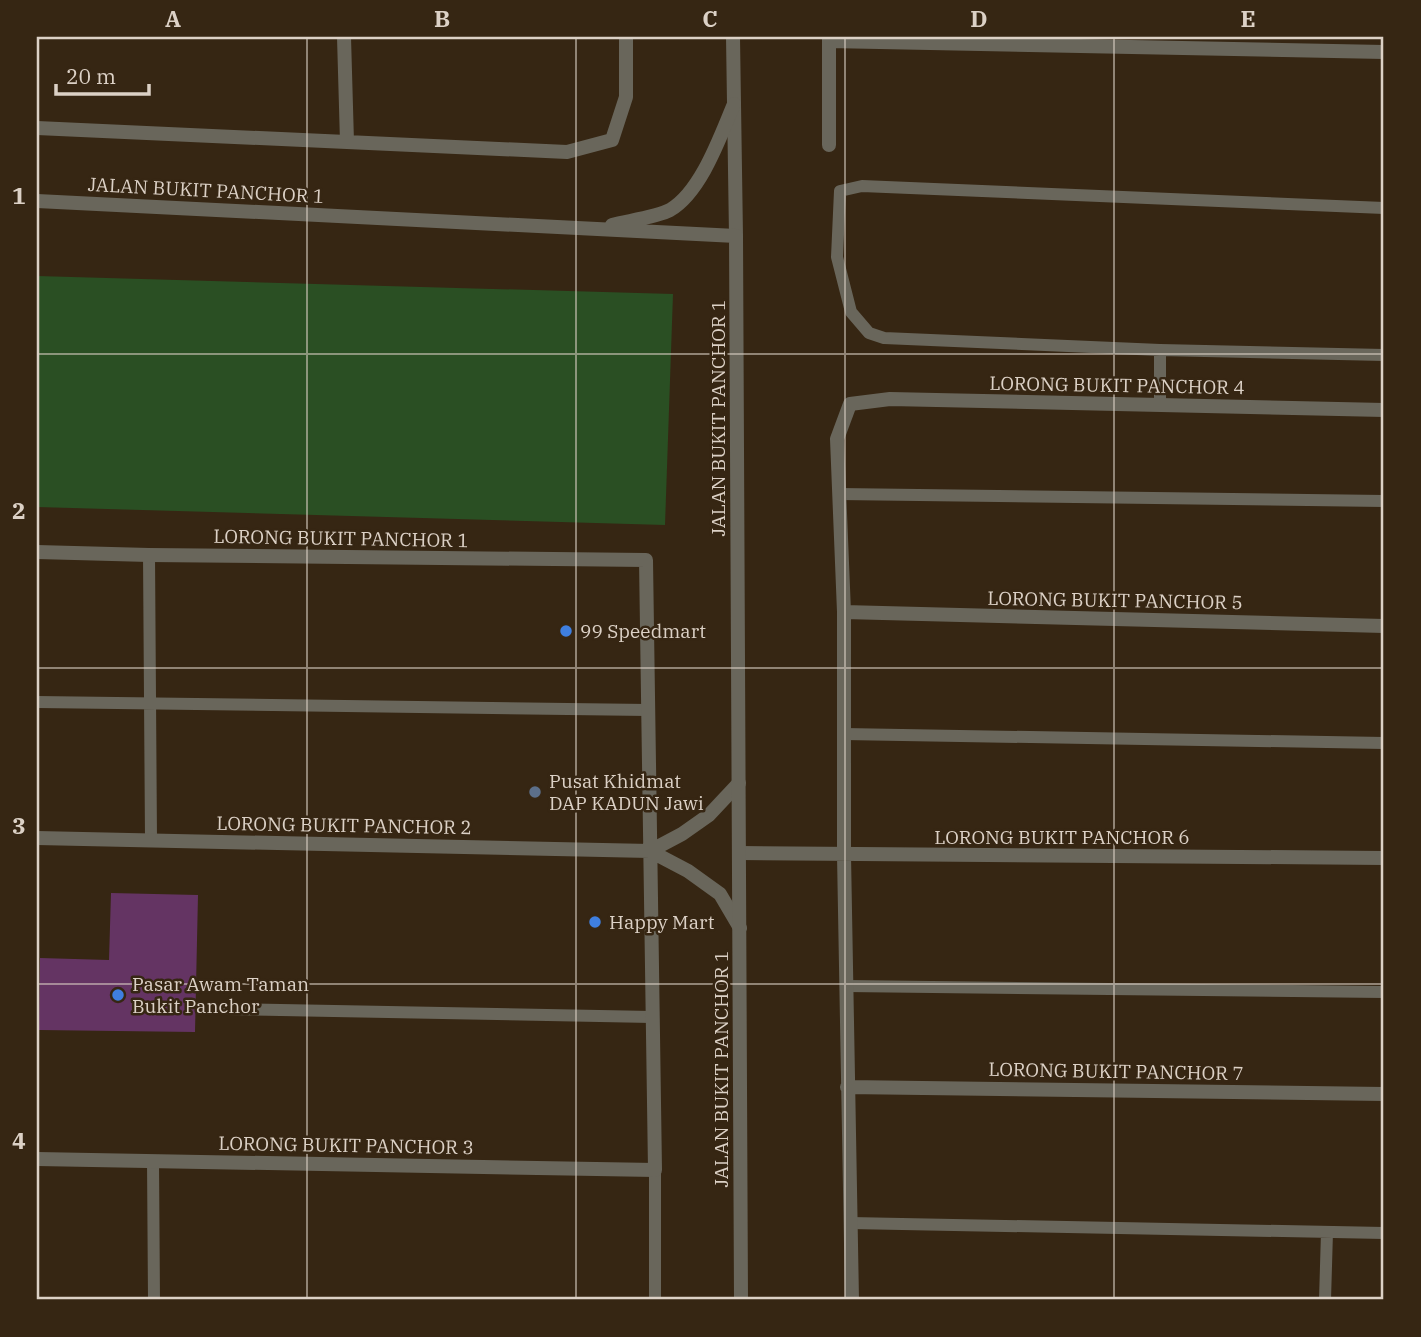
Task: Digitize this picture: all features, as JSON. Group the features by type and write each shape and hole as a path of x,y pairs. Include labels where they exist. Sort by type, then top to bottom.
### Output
{"street":[{"path":"344,37 347,142"},
{"path":"37,128 567,152 612,141 626,97 626,37"},
{"path":"733,37 736,236"},
{"path":"829,145 829,39 1076,41 1384,52"},
{"path":"597,228 668,212 682,201 701,177 734,104"},
{"name":"JALAN BUKIT PANCHOR 1","path":"37,201 736,236 741,1300"},
{"name":"LORONG BUKIT PANCHOR 4","path":"839,494 838,439 850,404 890,399 1384,410"},
{"path":"839,494 844,612 844,855 852,1300"},
{"name":"LORONG BUKIT PANCHOR 1","path":"37,552 646,560 648,710"},
{"name":"LORONG BUKIT PANCHOR 5","path":"844,612 1384,626"},
{"path":"648,710 655,1170"},
{"path":"650,851 682,834 709,815 739,783"},
{"name":"LORONG BUKIT PANCHOR 2","path":"37,838 650,851"},
{"path":"650,851 688,871 720,894 740,928"},
{"name":"LORONG BUKIT PANCHOR 6","path":"739,853 1384,858"},
{"name":"LORONG BUKIT PANCHOR 7","path":"848,1087 1384,1094"},
{"name":"LORONG BUKIT PANCHOR 3","path":"37,1158 655,1170"}],"lane":[{"path":"1384,208 862,186 840,191 838,257 851,312 869,333 884,338 1160,350 1384,355"},
{"path":"1160,350 1160,405"},
{"path":"839,494 1384,501"},
{"path":"149,555 151,840"},
{"path":"37,702 648,710"},
{"path":"844,734 1384,743"},
{"path":"846,985 1384,992"},
{"path":"226,1009 652,1017"},
{"path":"153,1161 153,1300"},
{"path":"655,1170 655,1300"},
{"path":"850,1223 1384,1233"},
{"path":"1325,1300 1327,1232"}],"green space":[{"path":"37,276 673,294 665,525 37,507"}],"building":[{"name":"Pasar Awam Taman Bukit Panchor","path":"111,893 198,895 195,1032 39,1030 40,958 109,960"}],"place":[{"name":"99 Speedmart","path":"566,631"},
{"name":"Pusat Khidmat DAP KADUN Jawi","path":"535,792"},
{"name":"Happy Mart","path":"595,922"},
{"name":"Pasar Awam Taman Bukit Panchor","path":"118,995"}]}
